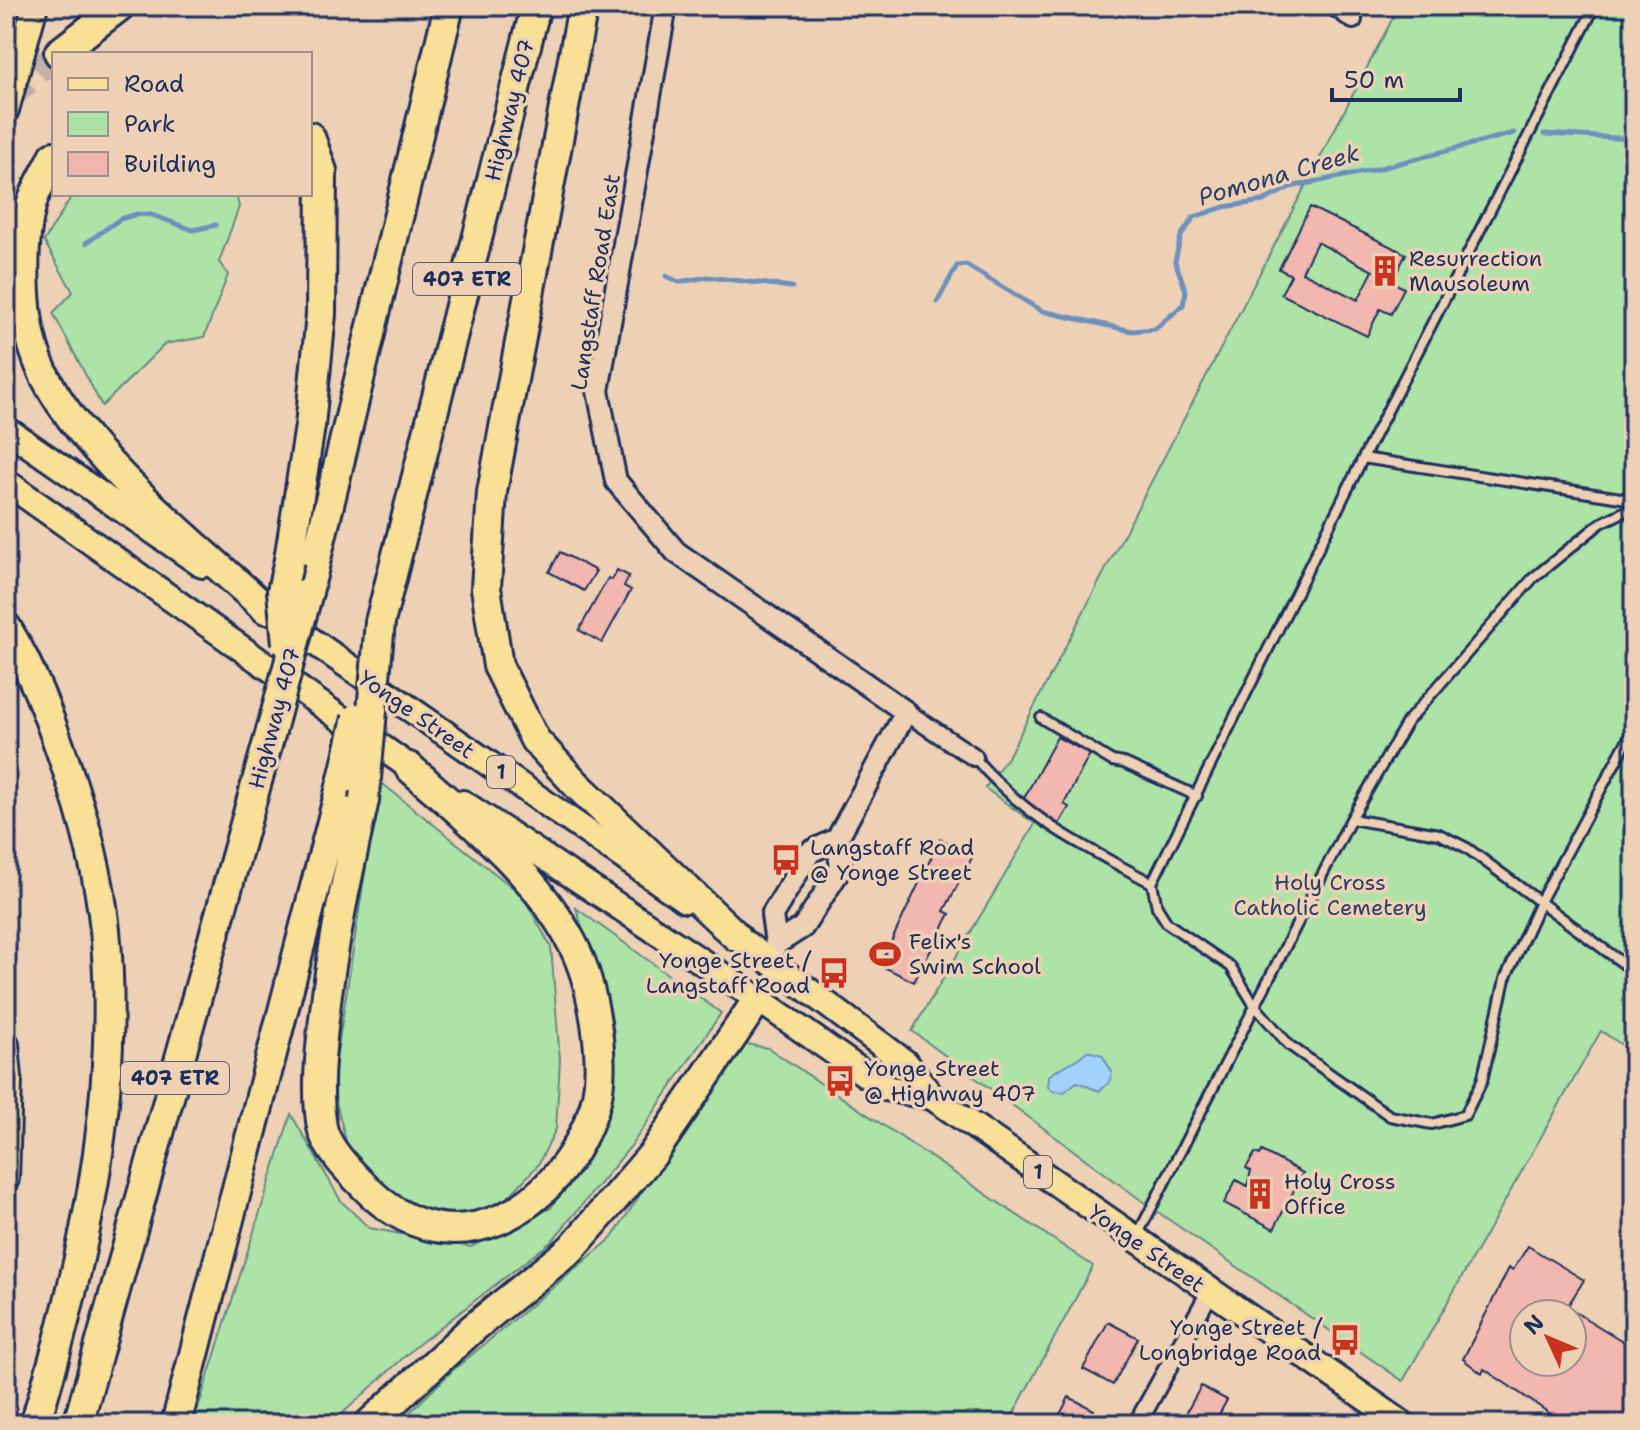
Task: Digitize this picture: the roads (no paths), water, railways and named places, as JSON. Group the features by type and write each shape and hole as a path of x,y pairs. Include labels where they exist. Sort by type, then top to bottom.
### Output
{"highway":[{"path":"60,52 120,6"},
{"name":"Highway 407","path":"78,1424 290,663 449,6"},
{"name":"Highway 407","path":"176,1424 343,779 536,6"},
{"path":"583,6 492,492 486,588 498,666 535,740 578,786 736,936"},
{"path":"290,663 282,591 310,426 321,314 322,171 312,143"},
{"path":"52,160 31,204 24,269 35,351 40,363 72,421 114,468 266,609"},
{"path":"380,622 364,800 332,945 319,1062 322,1130 347,1168 384,1207 423,1226 478,1229 528,1205 565,1164 594,1107 599,1064 588,978 552,911 508,857 409,767"},
{"path":"6,627 43,699 85,820 105,928 110,1023 105,1096 90,1190 63,1334 35,1424"},
{"path":"369,1424 472,1329 571,1249 653,1154 758,999"}],"main road":[{"path":"6,110 35,6"},
{"name":"Yonge Street","path":"6,429 736,936 773,952 906,1063 932,1097 1403,1424"},
{"name":"Yonge Street","path":"6,482 409,767 758,999 885,1088 932,1097"},
{"path":"758,999 773,952"},
{"path":"6,1044 9,1078 6,1179"}],"street":[{"name":"Langstaff Road East","path":"666,6 598,391 616,481 676,552 974,757"},
{"path":"1333,6 1353,20"},
{"path":"773,952 772,915 810,852 837,839 906,712"},
{"path":"773,952 803,927 841,868 837,839"},
{"path":"1137,1424 1210,1292"}],"lane":[{"path":"6,38 16,6"},
{"path":"1595,6 1363,458 1152,883 1157,907 1167,923 1231,967 1255,1006 1289,1045 1390,1116 1432,1124 1465,1115 1482,1081 1505,979 1541,900 1634,728"},
{"path":"1363,458 1634,500"},
{"path":"1135,1240 1351,819 1407,722 1533,578 1601,523 1634,507"},
{"path":"1041,718 1112,761 1124,763 1197,796"},
{"path":"974,757 1007,795 1054,831 1152,883"},
{"path":"1351,819 1439,834 1467,848 1624,964 1634,967"}],"water":[{"path":"1087,1051 1102,1055 1112,1072 1109,1083 1099,1091 1077,1082 1064,1092 1053,1091 1048,1086 1049,1076"}],"waterway":[{"name":"Pomona Creek","path":"937,302 957,266 966,265 1042,311 1132,331 1155,329 1183,305 1186,291 1175,261 1181,236 1194,217 1224,207 1263,201 1290,187 1373,170 1514,133"},
{"name":"Pomona Creek","path":"1544,134 1634,139"},
{"name":"Pomona Creek","path":"86,243 120,219 137,214 152,215 193,230 216,225"},
{"name":"Pomona Creek","path":"666,276 679,282 708,277 792,287"}],"tunnel":[{"path":"6,99 52,59"}],"place":[{"name":"Resurrection Mausoleum","path":"1385,271"},
{"name":"Langstaff Road @ Yonge Street","path":"786,860"},
{"name":"Felix's Swim School","path":"885,954"},
{"name":"Yonge Street / Langstaff Road","path":"834,973"},
{"name":"Yonge Street @ Highway 407","path":"840,1081"},
{"name":"Holy Cross Office","path":"1260,1194"},
{"name":"Yonge Street / Longbridge Road","path":"1345,1340"}],"park label":[{"name":"Holy Cross Catholic Cemetery","path":"1330,894"}]}
